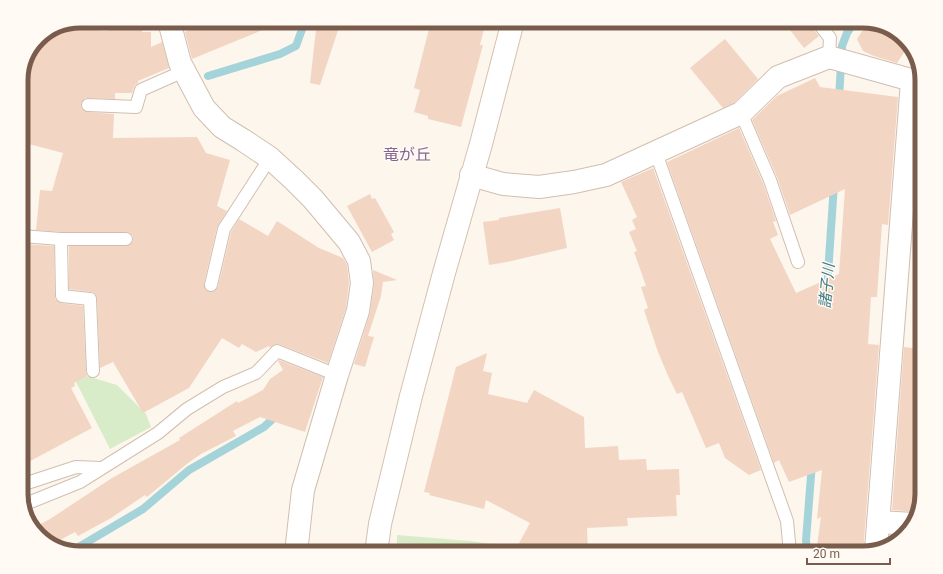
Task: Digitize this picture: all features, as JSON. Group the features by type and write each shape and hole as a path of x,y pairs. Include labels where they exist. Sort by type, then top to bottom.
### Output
{"street":[{"path":"170,28 180,63 204,108 222,127 270,158 313,199 349,242 359,261 362,283 358,311 328,372 303,490 297,546"},
{"path":"377,546 380,524 399,446 444,273 471,174 481,144 511,28"},
{"path":"471,174 503,184 539,187 574,182 606,175 741,113 778,77 837,59 915,76"},
{"path":"876,544 915,110"},
{"path":"878,522 906,524"}],"lane":[{"path":"822,28 830,38 837,59"},
{"path":"88,105 136,107 141,90 184,71"},
{"path":"741,113 770,180 798,262"},
{"path":"656,153 787,521 789,546"},
{"path":"211,285 224,229 270,158"},
{"path":"28,237 61,239 126,239"},
{"path":"61,239 62,296 90,299 93,371"},
{"path":"29,503 80,482 158,433 187,409 223,387 256,374 277,351 328,372"},
{"path":"28,483 76,467 101,468"}],"green space":[{"path":"80,374 117,385 146,414 151,427 110,449 76,382"},
{"path":"397,535 499,545 498,546 397,546"}],"building":[{"path":"107,28 142,28 142,32 151,32 151,47 162,42 169,68 138,81 132,93 115,93 115,99 85,98 81,104 82,109 88,112 114,114 113,138 197,137 206,153 230,160 217,206 227,211 217,227 204,283 206,290 213,292 218,287 231,232 239,219 268,236 277,221 319,248 343,258 347,265 349,283 346,308 328,363 279,344 275,344 270,348 269,346 256,352 242,344 239,348 222,338 189,388 143,413 113,362 100,368 97,298 94,293 91,292 69,289 69,246 126,246 133,242 133,236 126,232 61,232 36,230 40,190 52,191 63,153 28,144 28,76 33,57 39,48 54,35 71,29 107,31"},
{"path":"194,28 267,28 192,59 185,32"},
{"path":"316,28 339,28 320,85 310,83"},
{"path":"429,28 484,28 480,45 483,45 461,127 428,119 428,116 414,112 420,90 414,88"},
{"path":"788,28 813,28 819,36 804,48"},
{"path":"864,28 870,28 889,35 905,50 897,63 863,51 857,39"},
{"path":"725,39 758,79 734,103 723,108 690,68"},
{"path":"815,78 820,87 898,97 888,225 882,224 877,297 871,297 868,344 879,345 864,546 817,546 821,517 817,519 822,470 789,482 779,460 774,463 667,162 739,128 763,183 776,221 773,222 778,235 770,239 796,293 839,274 845,189 790,215 777,177 752,120 777,96"},
{"path":"653,168 761,470 749,475 725,458 719,443 706,448 682,392 677,394 669,378 658,352 644,310 648,308 641,287 646,286 634,252 637,251 629,232 636,229 632,220 637,217 621,182"},
{"path":"370,194 372,199 375,198 394,232 391,234 394,240 372,252 347,206"},
{"path":"915,206 915,227 913,227"},
{"path":"560,208 567,248 489,265 483,222"},
{"path":"28,244 54,246 55,299 61,303 83,306 87,376 74,383 75,386 71,388 92,428 28,462"},
{"path":"373,270 397,280 383,282 381,296 368,336 374,337 365,367 354,364 370,313 374,285"},
{"path":"904,347 915,348 915,501 912,512 892,510"},
{"path":"487,353 483,371 492,373 488,394 527,403 534,390 584,417 585,448 618,446 619,460 646,459 647,470 679,469 680,495 676,495 677,516 627,518 628,526 587,528 588,546 518,546 530,523 486,500 484,509 429,495 430,493 424,492 456,367"},
{"path":"279,360 323,377 305,432 260,417 233,431 236,436 201,454 147,497 145,495 111,518 78,536 75,532 58,541 43,531 39,525 112,478 180,440 179,438 237,401 238,403 263,390 270,379 283,370 278,361"}],"waterway":[{"path":"208,76 280,54 296,46 302,28"},
{"name":"諸子川","path":"839,99 842,46 850,28"},
{"name":"諸子川","path":"827,289 834,184"},
{"path":"80,546 143,509 189,470 264,427 278,414"},
{"name":"諸子川","path":"806,546 812,463"}],"district":[{"name":"竜が丘","path":"407,154"}]}
